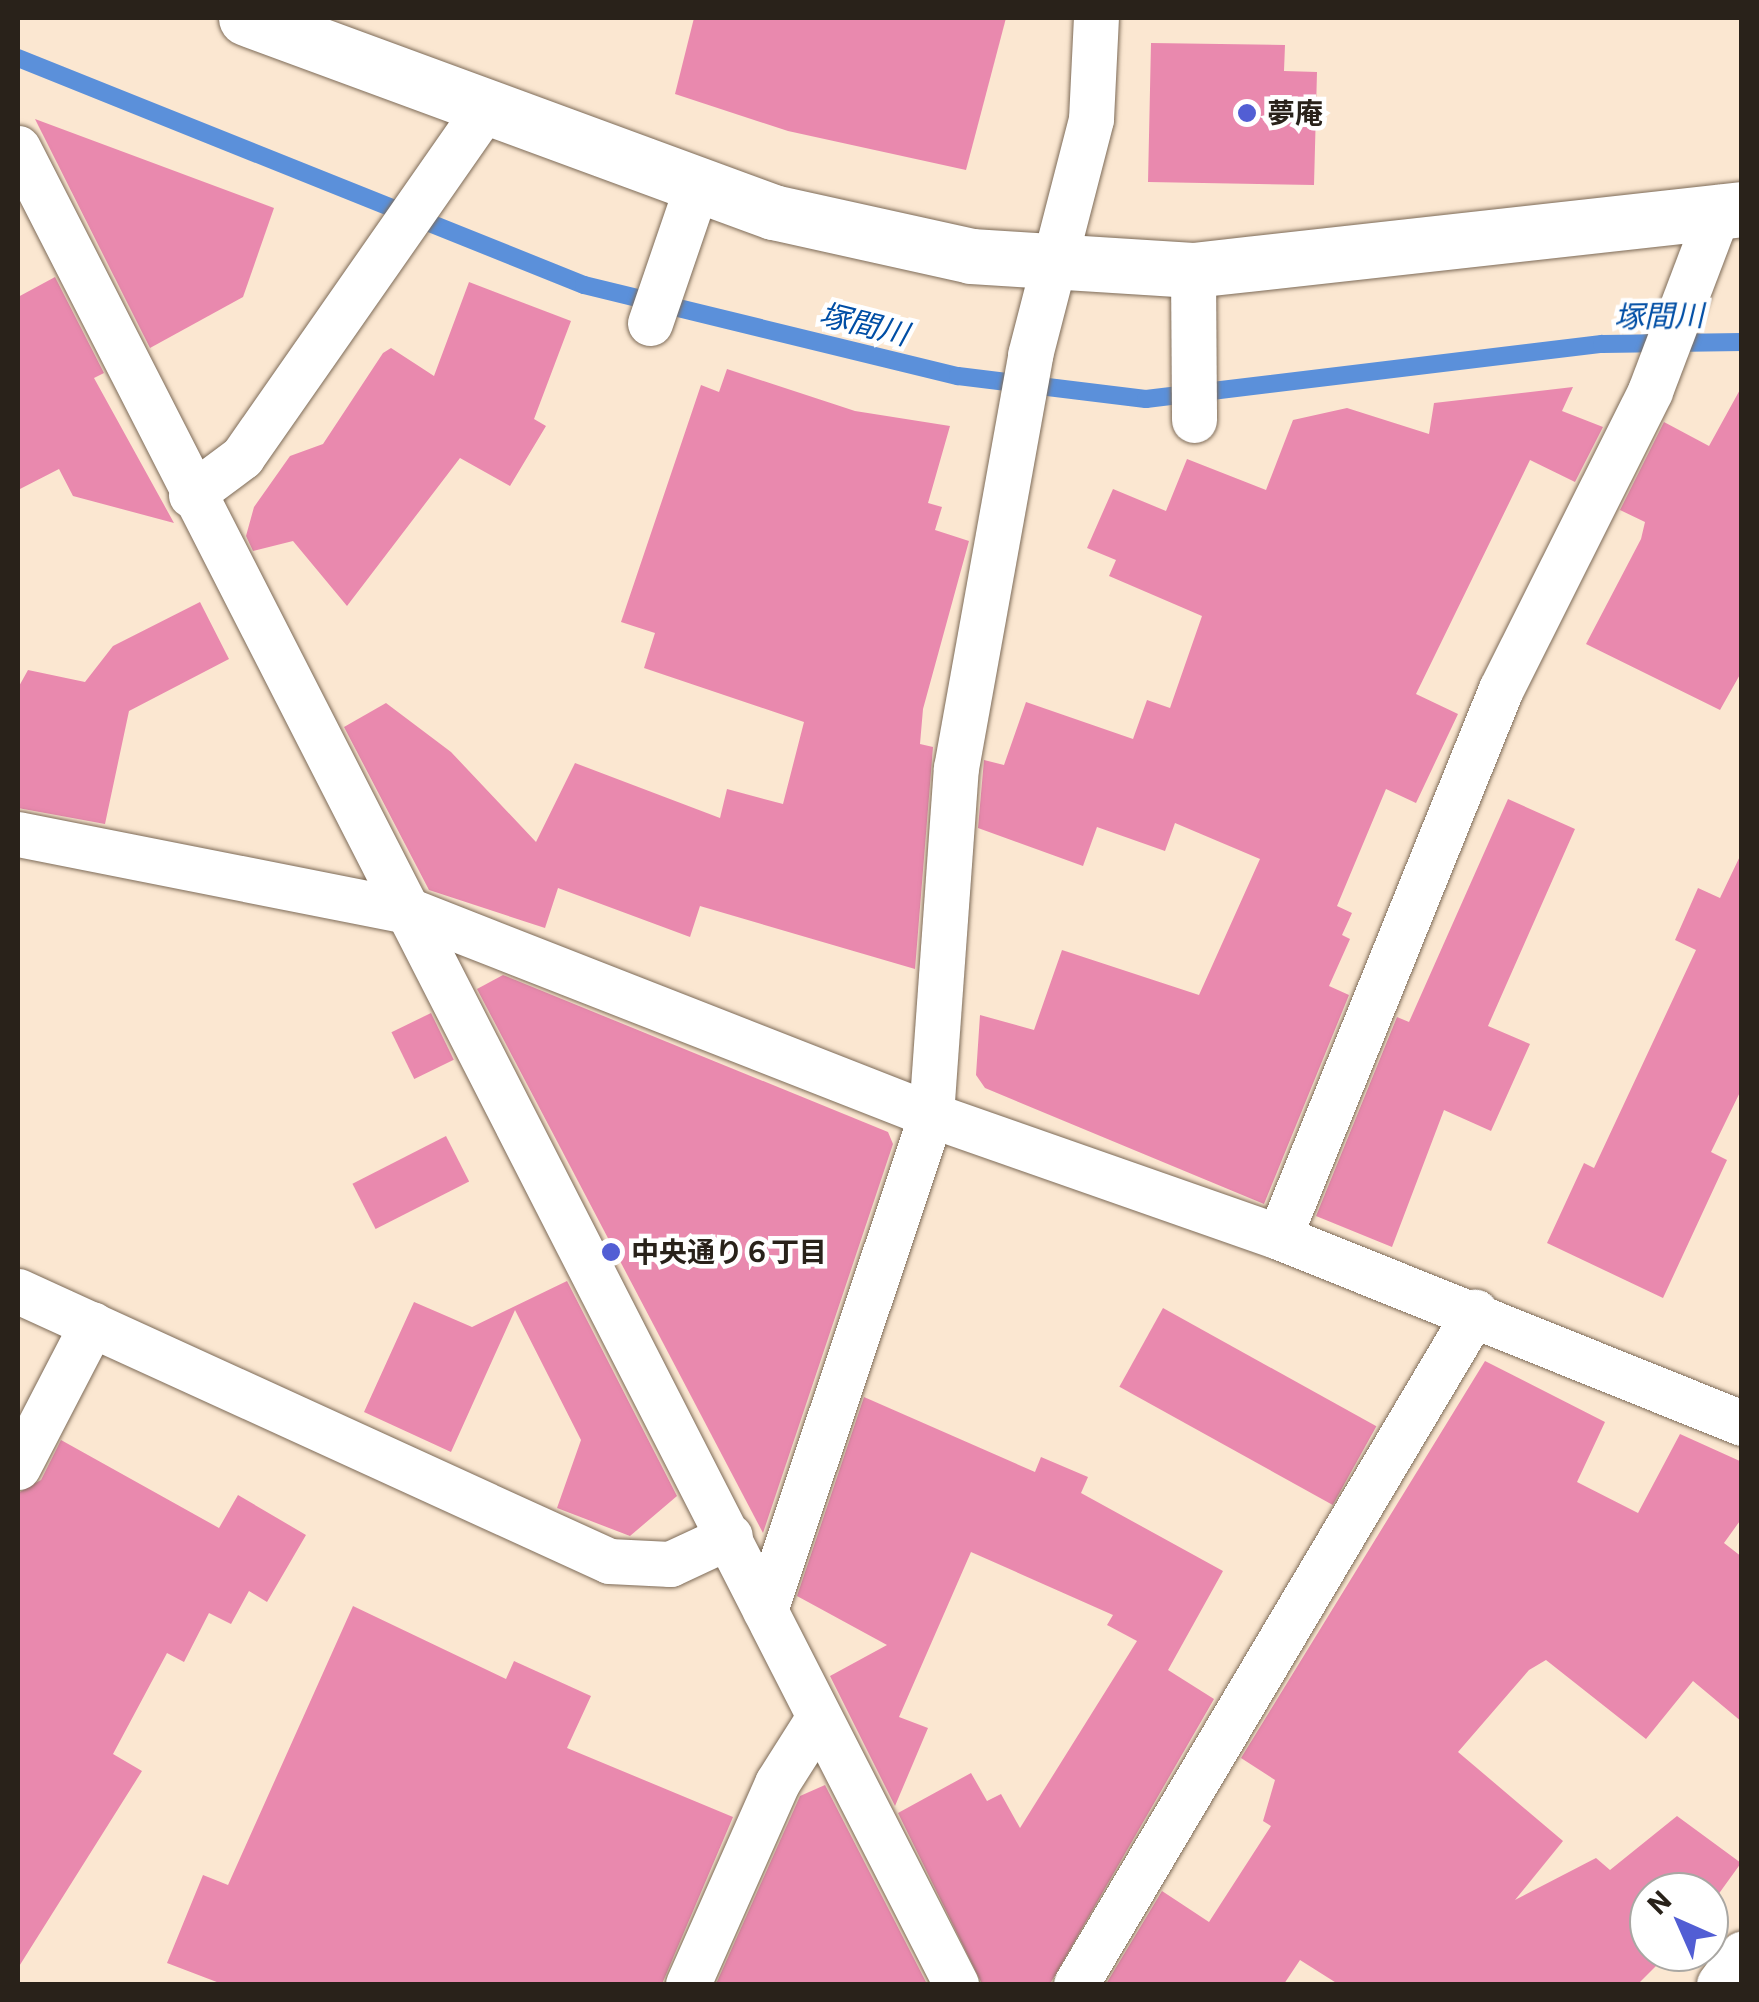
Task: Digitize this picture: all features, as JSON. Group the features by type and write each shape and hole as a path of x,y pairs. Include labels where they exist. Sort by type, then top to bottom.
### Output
{"street":[{"path":"246,18 482,111 698,186 971,256 1193,270 1731,208"},
{"path":"765,1610 932,1115 956,768 1030,355 1091,118 1096,18"},
{"path":"191,494 242,457 443,180 482,111"},
{"path":"18,148 191,494 413,912 730,1536 817,1720 956,1984"},
{"path":"650,322 698,186"},
{"path":"1279,1237 1501,689 1731,208"},
{"path":"1193,270 1188,338 1194,420"},
{"path":"18,834 413,912 932,1115 1279,1237 1475,1312 1742,1423"},
{"path":"18,1291 609,1561 670,1564 730,1536"},
{"path":"1076,1984 1475,1312"},
{"path":"18,1467 92,1324"},
{"path":"688,1984 777,1783 817,1720"},
{"path":"1720,1984 1742,1954"}],"building":[{"path":"694,18 1006,18 966,170 788,131 675,94"},
{"path":"1151,43 1285,45 1284,71 1317,72 1314,185 1148,182"},
{"path":"35,119 274,208 243,297 150,348"},
{"path":"55,277 104,373 94,378 174,523 73,496 59,469 18,490 18,297"},
{"path":"469,282 571,321 534,419 546,426 510,486 460,458 347,606 293,541 253,551 246,536 254,507 290,456 323,444 383,353 391,348 434,376"},
{"path":"727,369 855,411 950,426 928,503 942,507 935,530 969,541 923,709 920,744 933,747 915,969 700,906 690,937 558,888 545,928 429,890 344,727 386,703 451,752 536,842 575,763 720,818 727,789 783,804 804,722 644,668 655,633 621,622 701,385 719,392"},
{"path":"1742,386 1742,671 1720,710 1586,644 1641,539 1645,522 1620,510 1664,422 1709,446"},
{"path":"1573,387 1562,411 1603,427 1575,482 1530,460 1416,694 1458,714 1416,803 1386,789 1337,906 1352,913 1342,935 1350,939 1329,986 1349,995 1264,1204 985,1088 976,1075 980,1015 1034,1030 1062,950 1199,995 1260,859 1175,823 1165,851 1097,827 1083,866 978,828 984,760 1004,765 1026,702 1133,739 1147,700 1170,708 1202,616 1109,576 1116,560 1087,548 1113,489 1166,511 1187,459 1266,490 1293,420 1347,408 1429,434 1434,403"},
{"path":"200,602 229,659 129,711 105,824 18,808 18,688 28,670 85,682 113,646"},
{"path":"1508,799 1575,829 1488,1026 1530,1044 1491,1131 1444,1110 1392,1247 1316,1216 1397,1017 1409,1022"},
{"path":"1742,852 1742,1088 1711,1152 1727,1160 1663,1298 1547,1243 1584,1163 1594,1168 1696,950 1675,940 1698,888 1720,898"},
{"path":"503,975 888,1132 893,1144 763,1533 477,989"},
{"path":"431,1013 454,1060 414,1079 391,1032"},
{"path":"446,1136 469,1181 376,1229 352,1184"},
{"path":"567,1281 677,1496 630,1536 557,1508 581,1440 515,1310 451,1452 364,1412 414,1302 472,1327"},
{"path":"1163,1308 1376,1426 1333,1505 1119,1387"},
{"path":"1485,1361 1605,1422 1577,1482 1638,1513 1680,1434 1742,1462 1742,1518 1724,1543 1742,1557 1742,1722 1693,1681 1646,1739 1546,1660 1529,1670 1458,1752 1563,1841 1515,1900 1596,1858 1610,1870 1677,1816 1741,1863 1729,1880 1729,1872 1629,1872 1629,1972 1650,1972 1638,1984 1338,1984 1300,1960 1284,1984 1106,1984 1162,1891 1209,1922 1271,1826 1263,1821 1275,1780 1241,1758"},
{"path":"864,1397 1035,1472 1041,1457 1088,1477 1081,1493 1223,1571 1168,1670 1214,1699 1050,1984 982,1984 898,1813 971,1773 987,1801 1001,1794 1020,1828 1137,1641 1107,1625 1113,1615 971,1552 899,1717 928,1728 895,1806 830,1676 887,1645 797,1596"},
{"path":"61,1440 219,1528 238,1495 306,1535 267,1602 249,1591 231,1624 209,1613 184,1662 167,1653 113,1754 142,1771 18,1968 18,1493 41,1480"},
{"path":"353,1606 506,1679 514,1661 591,1696 567,1748 733,1817 662,1984 222,1984 167,1963 203,1875 228,1885"},
{"path":"825,1785 927,1984 716,1984 800,1796"}],"waterway":[{"name":"塚間川","path":"18,58 584,285 958,376 1146,399 1602,344 1742,342"}],"place":[{"name":"夢庵","path":"1247,113"},
{"name":"中央通り６丁目","path":"611,1252"}]}
